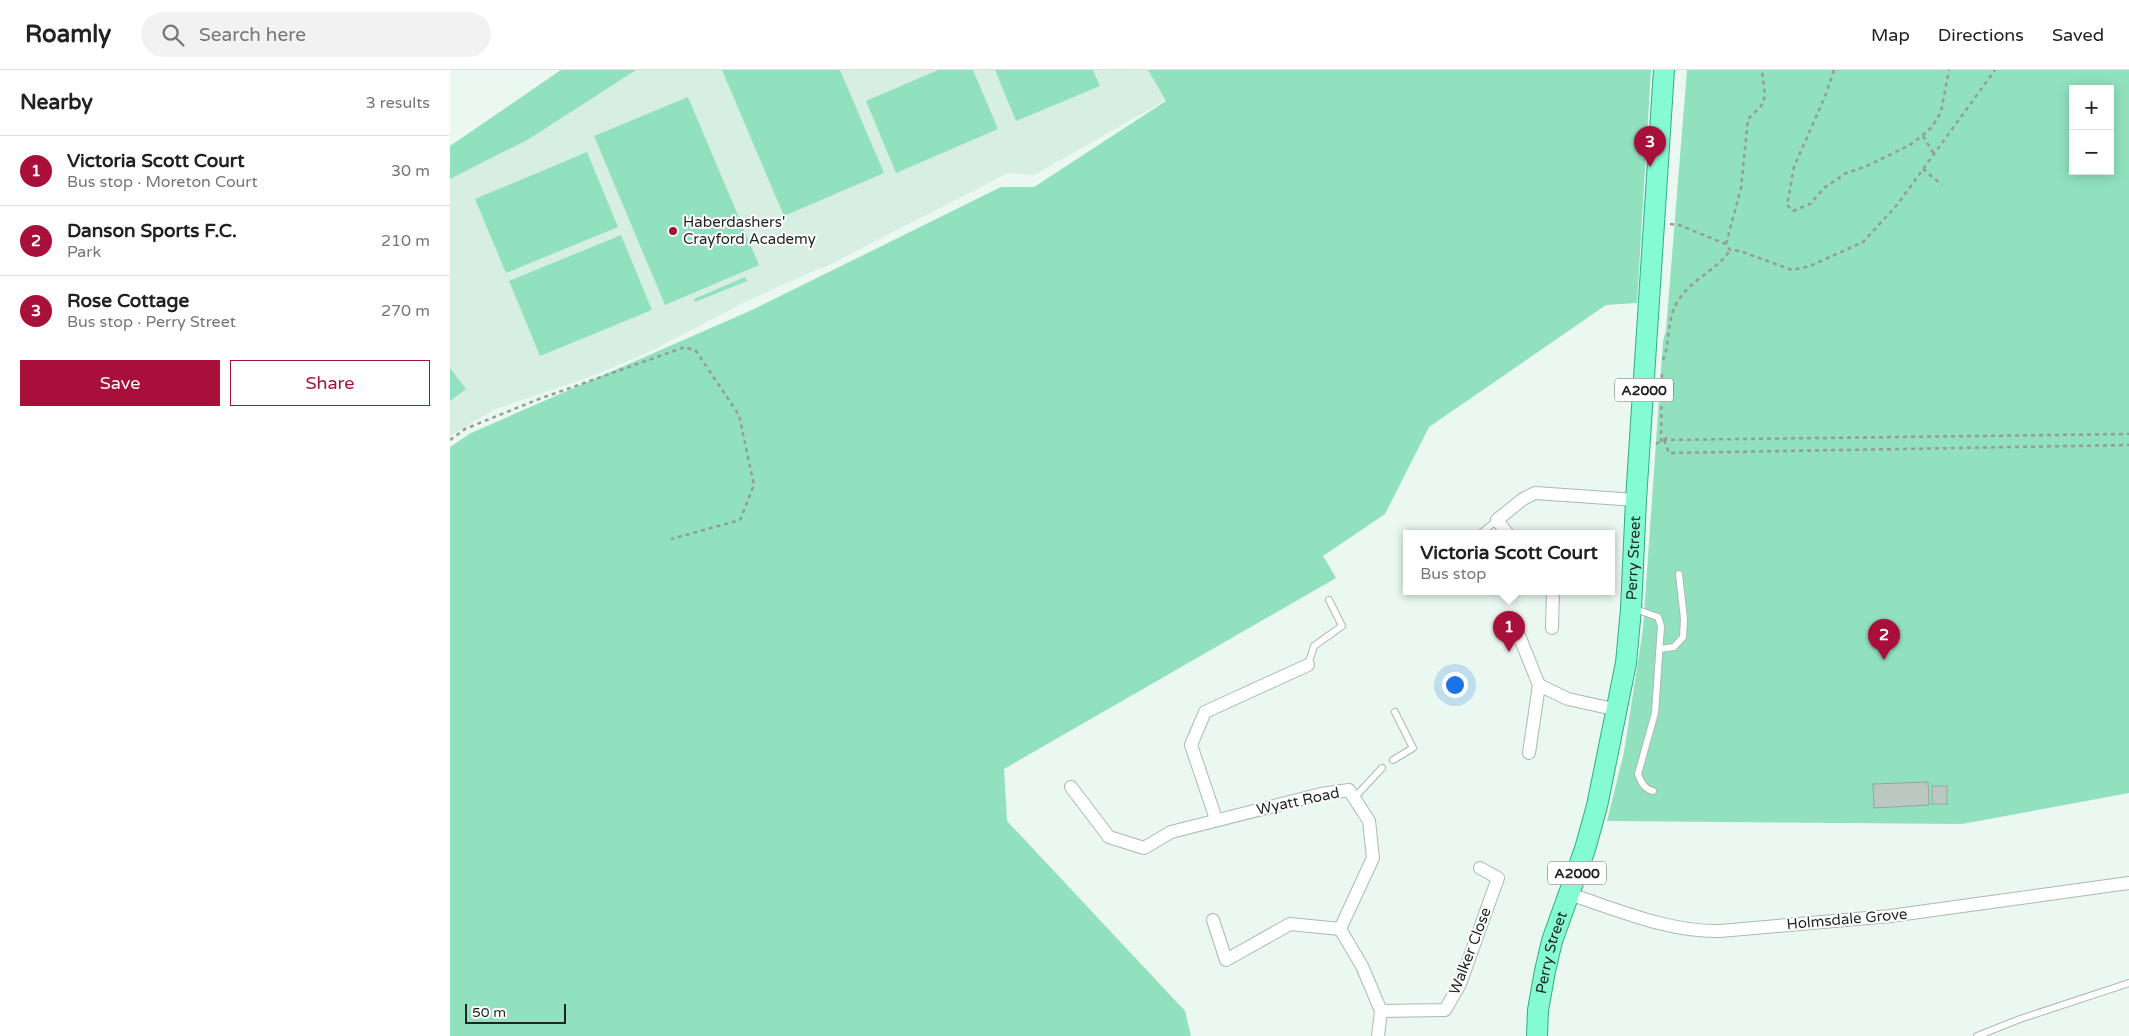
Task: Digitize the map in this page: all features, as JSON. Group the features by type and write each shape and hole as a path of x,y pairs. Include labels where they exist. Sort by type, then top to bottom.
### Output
{"main road":[{"name":"Perry Street","path":"1537,1036 1538,1010 1552,941 1570,894 1597,806 1618,710 1626,663 1664,70"}],"street":[{"path":"1505,530 1497,520 1523,499 1535,493 1636,500"},
{"path":"1552,628 1553,595"},
{"path":"1516,628 1539,685 1529,753"},
{"path":"1216,819 1191,745 1205,712 1308,665"},
{"path":"1539,685 1568,699 1618,710"},
{"name":"Wyatt Road","path":"1071,787 1109,837 1144,848 1171,832 1216,819 1321,794 1349,790 1369,821 1373,858 1340,929"},
{"name":"Walker Close","path":"1381,1011 1445,1010 1460,984 1498,878 1480,868"},
{"name":"Holmsdale Grove","path":"1570,894 1676,928 1697,931 1720,931 1899,915 2129,883"},
{"path":"1213,920 1226,960 1290,924 1340,929 1362,966 1381,1011 1378,1036"}],"lane":[{"path":"1485,530 1497,520"},
{"path":"1660,649 1674,647 1683,637 1684,619 1679,574"},
{"path":"1308,665 1314,646 1342,626 1328,600"},
{"path":"1631,608 1658,617 1661,626 1655,713 1638,774 1648,790 1653,790"},
{"path":"1393,760 1413,748 1395,712"},
{"path":"1354,798 1382,768"},
{"path":"1977,1036 2020,1019 2129,983"}],"path":[{"path":"1726,244 1741,188 1748,119 1762,105 1765,96 1762,70"},
{"path":"1834,70 1826,94 1794,167 1787,205 1792,211 1810,204 1824,188 1846,173 1876,162 1910,145 1923,136 1932,127 1941,112 1949,70"},
{"path":"1730,250 1740,251 1792,270 1810,266 1863,242 1897,206 1994,70"},
{"path":"1923,136 1934,154"},
{"path":"1923,169 1942,185"},
{"path":"1655,222 1679,225 1726,244 1730,250"},
{"path":"1640,445 1655,446 1662,442 1663,360 1666,353 1673,308 1683,293 1700,276 1726,258 1730,250"},
{"path":"450,440 465,429 539,399 685,347 696,351 739,415 754,485 740,520 671,539"},
{"path":"1664,440 2129,434"},
{"path":"1664,440 1668,436"},
{"path":"1664,440 1668,453 2129,445"}],"shaded area":[{"name":"Haberdashers' Crayford Academy","path":"564,70 1148,70 1166,100 1034,175 1008,173 821,269 745,302 647,353 590,377 495,409 450,436 450,146"}],"green space":[{"path":"561,70 636,70 529,139 450,179 450,146"},
{"path":"722,70 840,70 884,173 784,216"},
{"path":"938,70 973,70 998,129 896,173 866,101"},
{"path":"995,70 1093,70 1100,86 1016,121"},
{"path":"1148,70 1651,70 1637,303 1606,305 1429,427 1385,514 1323,556 1336,578 1004,769 1007,821 1185,1011 1191,1036 450,1036 450,447 471,433 752,310 1001,187 1034,187 1166,101"},
{"path":"1687,70 2129,70 2129,793 1962,824 1607,821 1624,752 1643,629 1663,341 1666,330"},
{"path":"688,97 759,265 665,305 594,136"},
{"path":"587,152 618,227 506,273 475,199"},
{"path":"621,235 652,310 540,356 509,281"},
{"path":"745,277 747,281 695,302 694,299"},
{"path":"450,368 466,389 450,401"}],"building":[{"path":"1928,782 1929,805 1874,808 1873,784"},
{"path":"1932,786 1947,786 1947,804 1932,804"}],"place":[{"name":"Rose Cottage","path":"1650,167"},
{"name":"Haberdashers' Crayford Academy","path":"673,231"},
{"name":"Victoria Scott Court","path":"1509,652"},
{"name":"Danson Sports F.C.","path":"1884,660"}]}
